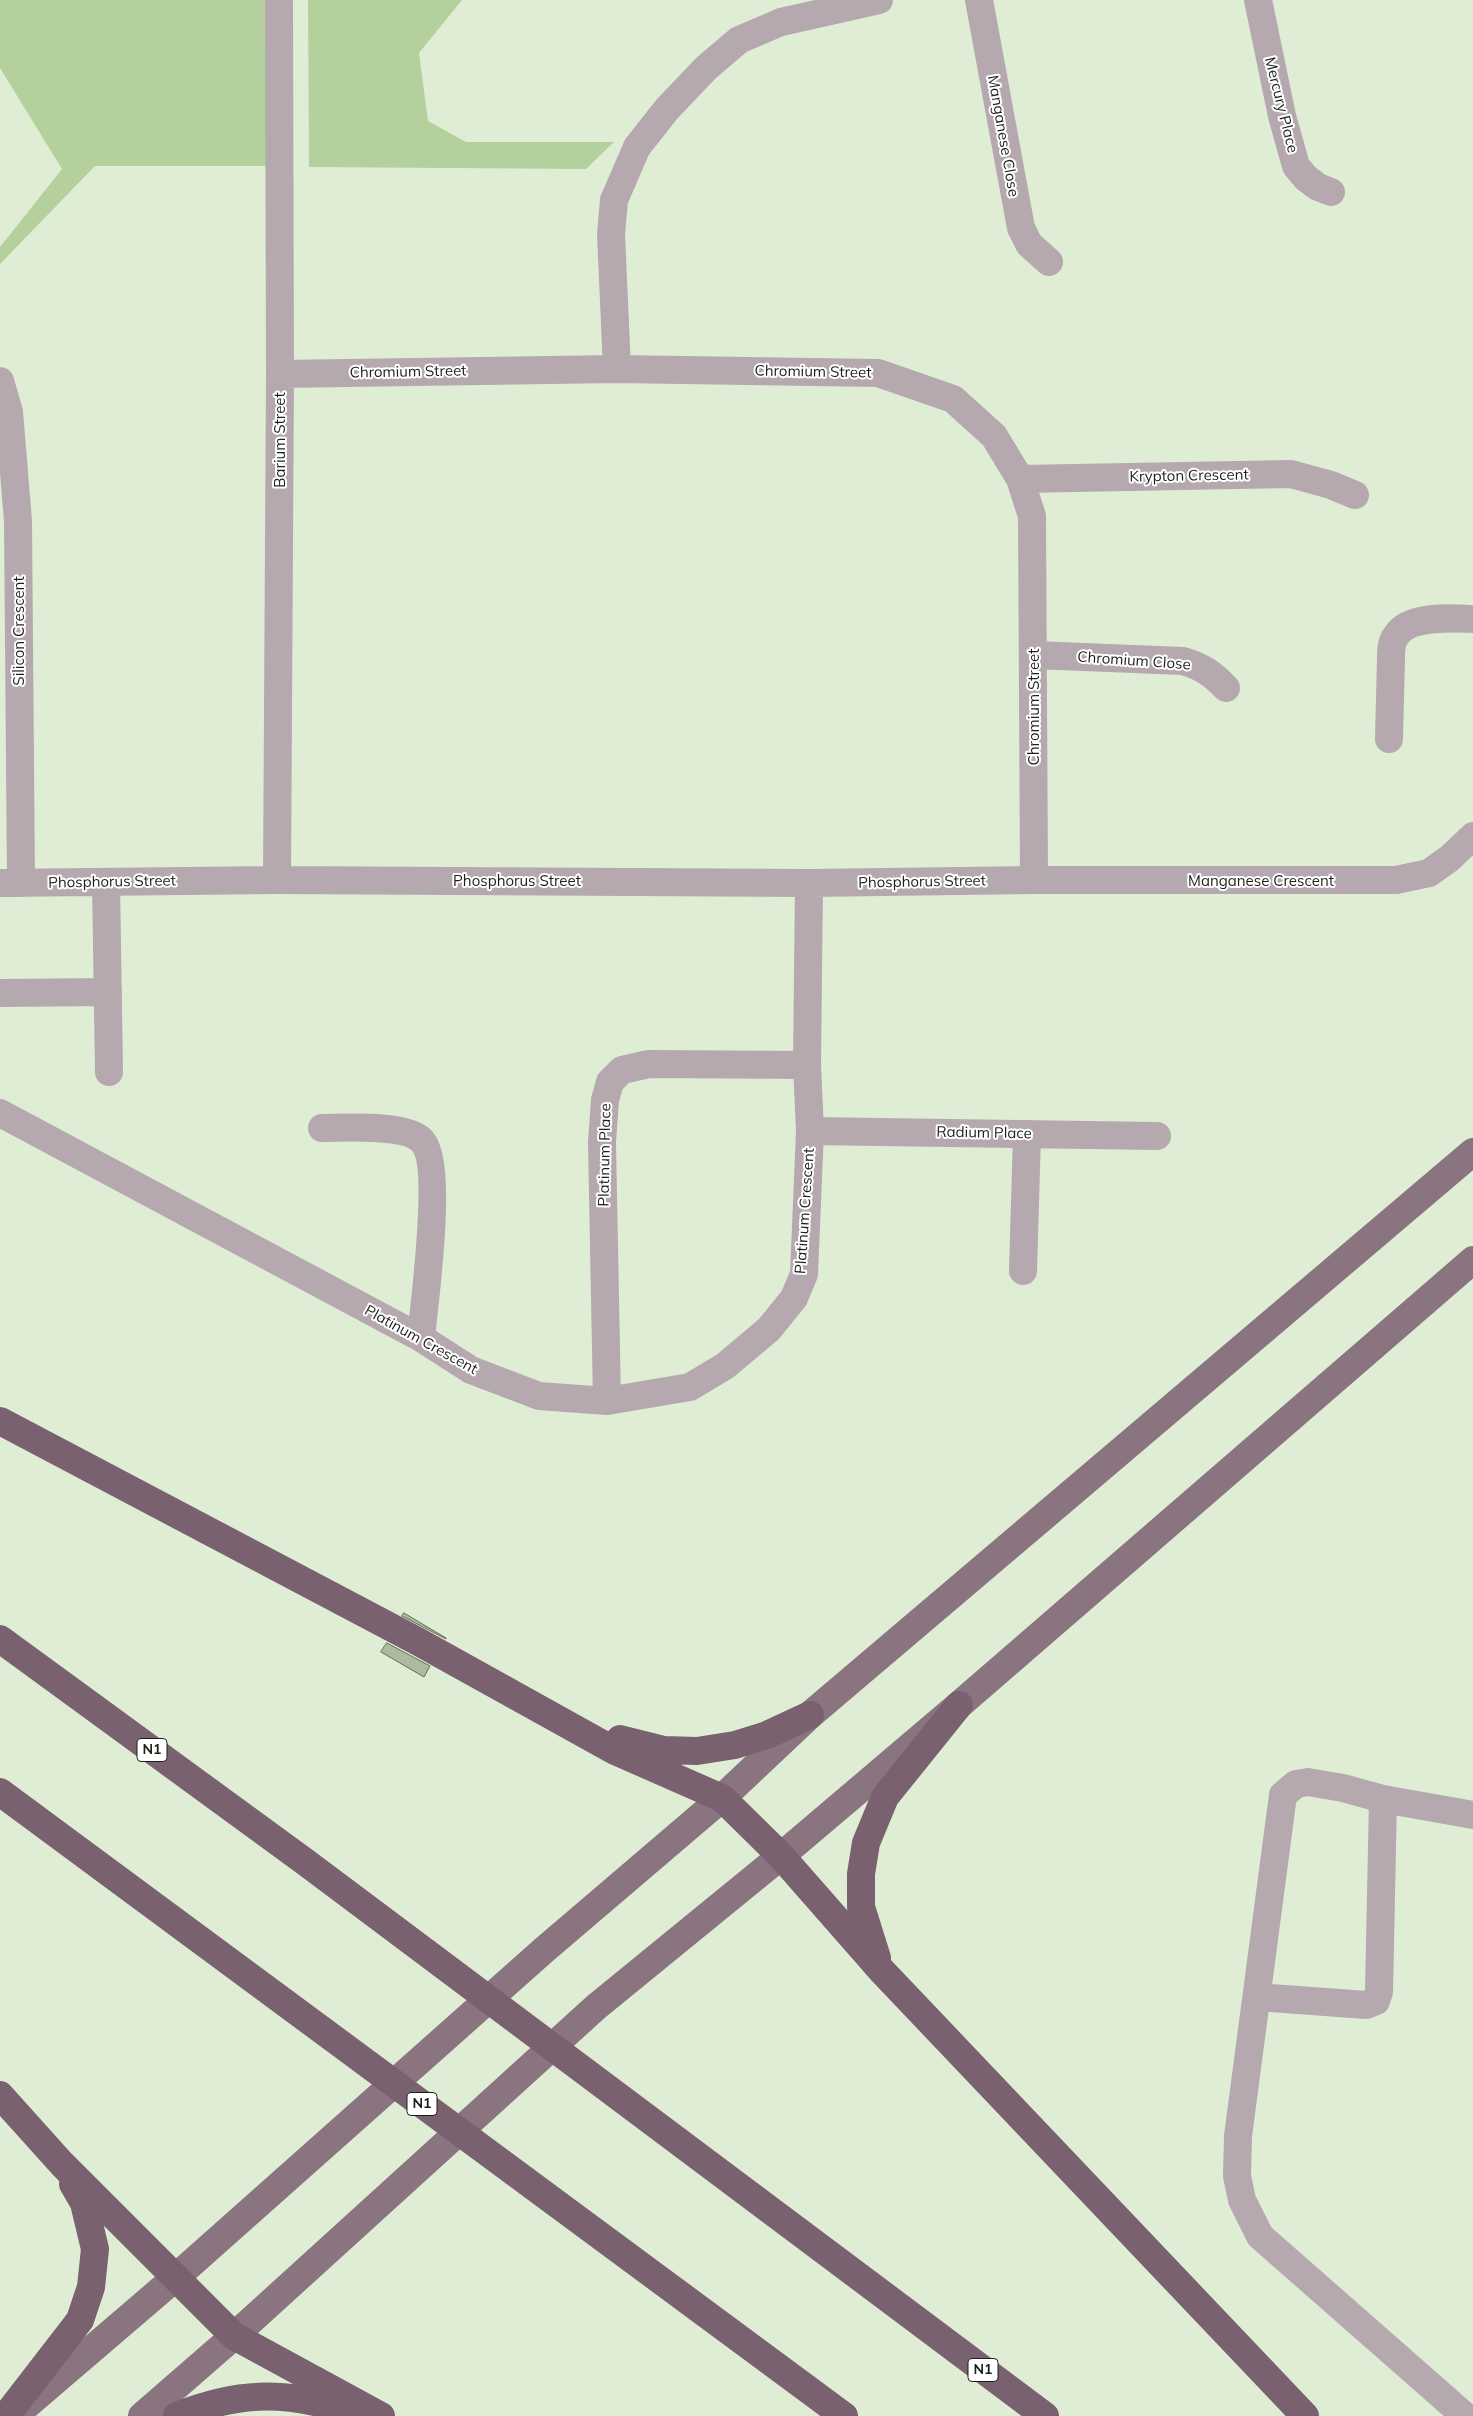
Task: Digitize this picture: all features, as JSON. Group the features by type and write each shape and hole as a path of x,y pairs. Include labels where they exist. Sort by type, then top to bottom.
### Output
{"highway":[{"path":"0,1421 417,1641 615,1751 722,1798 781,1856 881,1970 1305,2416"},
{"name":"N1","path":"0,1639 312,1867 1045,2416"},
{"path":"881,1970 870,1941 861,1906 861,1874 866,1843 885,1797 959,1705"},
{"path":"572,1727 664,1750 697,1751 735,1746 767,1735 810,1715"},
{"name":"N1","path":"0,1792 844,2416"},
{"path":"0,2095 62,2164 234,2336 381,2416"},
{"path":"6,2416 80,2320 91,2287 95,2249 84,2203 62,2164"},
{"path":"177,2416 201,2406 226,2401 254,2396 281,2396 309,2399 366,2416"}],"main road":[{"path":"14,2416 175,2278 544,1950 722,1798 810,1715 1473,1152"},
{"path":"142,2416 234,2336 596,2007 781,1856 959,1705 1473,1260"}],"street":[{"name":"Barium Street","path":"278,880 279,0"},
{"path":"617,369 611,234 614,200 637,147 673,102 706,68 739,40 781,22 879,0"},
{"name":"Manganese Close","path":"979,0 1021,228 1029,244 1050,262"},
{"name":"Mercury Place","path":"1258,0 1282,116 1296,166 1306,178 1318,187 1332,192"},
{"name":"Chromium Street","path":"280,374 617,369 878,373 952,399 994,436 1020,479 1032,516 1034,880"},
{"name":"Silicon Crescent","path":"0,381 9,412 18,521 11,883"},
{"name":"Krypton Crescent","path":"1020,479 1291,474 1331,485 1354,495"},
{"path":"1389,739 1391,658 1396,635 1407,626 1425,620 1473,619"},
{"name":"Chromium Close","path":"1034,655 1182,661 1197,665 1212,673 1226,688"},
{"name":"Manganese Crescent","path":"1034,880 1396,880 1429,873 1450,858 1473,836"},
{"name":"Phosphorus Street","path":"11,883 278,880 809,883 1034,880"},
{"path":"106,882 109,1072"},
{"name":"Platinum Crescent","path":"0,1113 421,1338 471,1370 539,1396 572,1400 606,1401 690,1387 725,1366 769,1329 794,1298 804,1274 810,1131 807,1065 809,883"},
{"path":"0,993 108,992"},
{"name":"Platinum Place","path":"606,1401 602,1142 605,1100 610,1082 622,1070 649,1064 807,1065"},
{"path":"322,1128 377,1128 406,1133 420,1138 429,1150 433,1194 421,1338"},
{"name":"Radium Place","path":"810,1131 1157,1136"},
{"path":"1023,1271 1027,1134"},
{"path":"1465,2416 1260,2236 1242,2200 1237,2176 1238,2136 1282,1795 1296,1784 1308,1782 1343,1788 1383,1800 1473,1815"},
{"path":"1257,1997 1366,2005 1376,2000 1379,1992 1383,1800"}],"green space":[{"path":"0,0 268,0 266,166 95,166 0,264 0,247 62,169 0,68"},
{"path":"308,0 462,0 419,53 428,121 466,142 614,142 586,169 309,167"}],"building":[{"path":"404,1613 446,1638 446,1639 402,1616"},
{"path":"387,1643 430,1666 424,1677 381,1652"}]}
